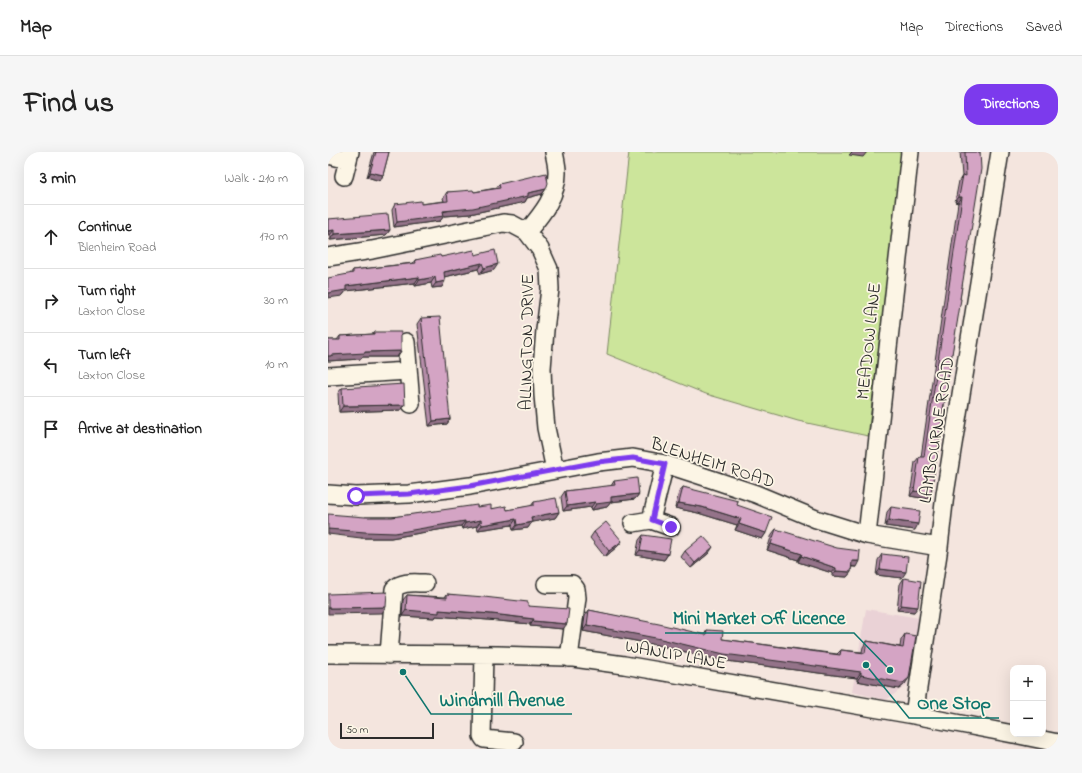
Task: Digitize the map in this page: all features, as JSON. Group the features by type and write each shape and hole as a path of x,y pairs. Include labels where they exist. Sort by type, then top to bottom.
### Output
{"street":[{"path":"527,232 546,208 555,189 557,171 554,152"},
{"name":"MEADOW LANE","path":"867,535 910,152"},
{"path":"1000,152 1012,152"},
{"name":"LAMBOURNE ROAD","path":"914,715 939,547 945,494 1000,152"},
{"path":"329,155 349,156 344,176"},
{"name":"ALLINGTON DRIVE","path":"328,257 372,250 503,223 512,224 527,232 540,249 548,269 550,289 543,352 543,395 546,428 555,470"},
{"path":"406,342 411,404"},
{"path":"328,376 408,371"},
{"name":"BLENHEIM ROAD","path":"328,494 356,496 409,494 470,486 598,462 633,458 665,464 756,494 816,519 867,535 939,547"},
{"path":"652,520 665,464"},
{"path":"634,523 652,520 671,527"},
{"path":"389,655 394,589 398,585 404,583 425,583"},
{"path":"546,584 572,584 576,590 576,606 569,658"},
{"name":"WANLIP LANE","path":"328,654 484,655 569,658 632,666 914,715 1010,733"},
{"path":"484,655 482,736 484,739 514,742"},
{"name":"WANLIP LANE","path":"1028,737 1058,743"}],"shaded area":[{"path":"866,609 919,618 907,685 886,700 852,692"}],"green space":[{"path":"629,152 902,152 868,436 798,421 706,394 607,354"}],"building":[{"path":"376,152 389,152 383,175 370,172"},
{"path":"965,152 980,152 981,169 931,493 914,491 919,457 924,457 962,197 959,197 963,175 966,176"},
{"path":"546,173 548,183 546,189 528,193 528,196 473,208 443,211 444,216 397,222 395,204 421,201 421,204 448,201 447,192 473,190 474,192 500,188 499,184"},
{"path":"388,214 390,230 334,234 334,230 328,231 328,219"},
{"path":"474,250 475,255 495,250 498,264 484,268 482,263 444,272 445,281 436,283 435,277 419,280 419,277 346,286 346,290 328,293 328,278 353,273 353,270 416,263 415,260 440,255 441,257"},
{"path":"440,317 450,419 433,421 421,318"},
{"path":"374,332 401,332 401,351 365,352 328,356 328,340 340,340 340,336 374,334"},
{"path":"404,384 405,405 343,406 342,388"},
{"path":"637,478 639,494 611,497 611,502 596,504 595,502 567,506 565,491 615,485 614,481"},
{"path":"683,487 738,501 737,505 772,517 766,533 739,524 741,519 702,507 679,503"},
{"path":"556,498 559,512 531,517 532,522 517,525 516,519 482,525 481,520 465,523 465,521 395,533 328,529 328,514 365,517 392,517 477,505 477,507 491,505 491,509 506,506 507,510 534,505 534,502"},
{"path":"891,507 920,511 918,524 889,520"},
{"path":"606,522 622,541 609,551 594,532"},
{"path":"776,529 837,548 860,551 859,561 852,561 851,572 836,571 836,568 801,556 802,554 771,544"},
{"path":"643,535 671,539 668,554 640,550"},
{"path":"703,536 713,547 695,563 685,551"},
{"path":"882,554 908,557 906,572 880,569"},
{"path":"904,578 921,581 918,607 901,605"},
{"path":"387,592 386,607 328,608 328,594"},
{"path":"447,594 528,602 528,606 569,609 567,624 533,621 534,619 492,614 439,610 439,613 406,610 407,595 447,598"},
{"path":"589,610 706,635 707,630 723,631 722,639 840,655 841,650 865,653 867,641 903,648 905,634 916,636 909,678 903,683 861,675 861,672 724,654 661,639 587,625"}],"place":[{"name":"One Stop","path":"866,665"},
{"name":"Mini Market Off Licence","path":"890,670"},
{"name":"Windmill Avenue","path":"403,672"}],"route":[{"path":"356,496 409,494 470,486 598,462 633,458 665,464 652,520 671,527"}]}
